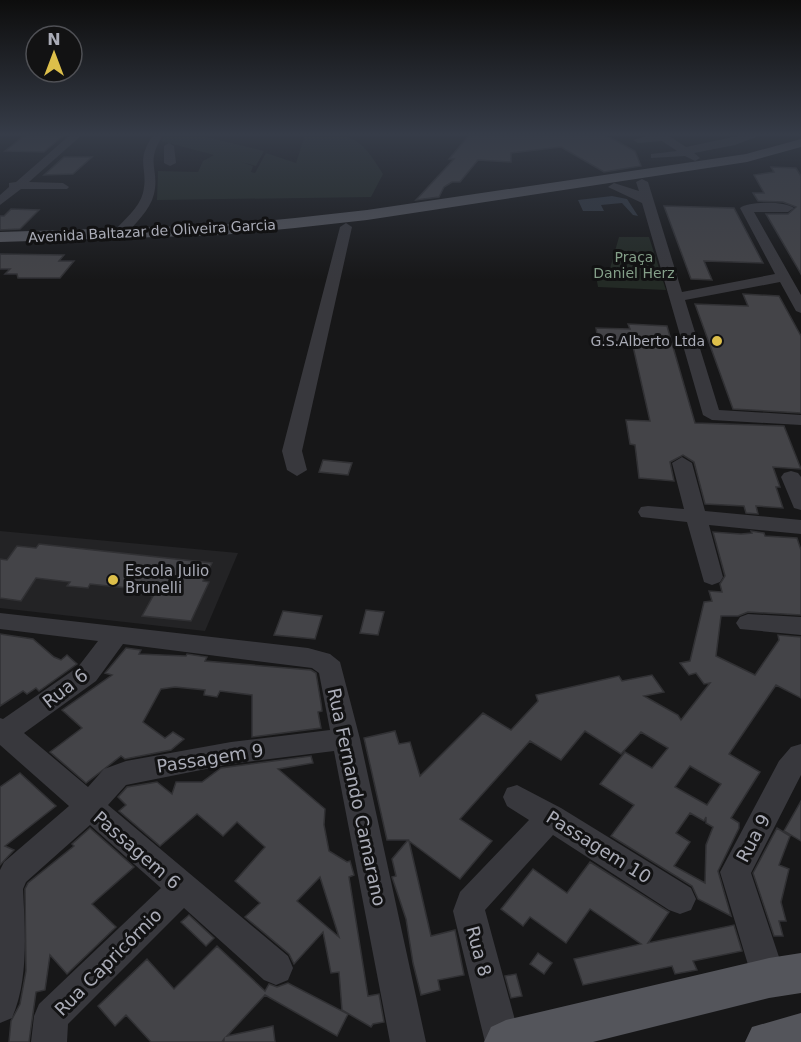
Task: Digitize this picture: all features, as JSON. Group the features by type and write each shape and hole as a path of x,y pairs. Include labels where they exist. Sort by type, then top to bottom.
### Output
{"main road":[{"name":"Avenida Baltazar de Oliveira Garcia","path":"0,237 221,230 367,215 582,183"},
{"name":"Avenida Baltazar de Oliveira Garcia","path":"0,246 223,239 346,227 638,183"},
{"path":"505,1042 582,1034 785,975"},
{"path":"767,1042 801,1034"}],"street":[{"path":"0,201 21,183"},
{"path":"118,234 146,200 147,183"},
{"path":"642,183 712,415 801,420"},
{"path":"0,184 63,187"},
{"path":"614,187 634,193 648,201"},
{"path":"788,208 747,207 801,308"},
{"path":"297,470 292,451 346,227"},
{"path":"677,297 784,277"},
{"path":"682,463 712,577"},
{"path":"791,477 801,504"},
{"path":"648,512 801,527"},
{"name":"Rua Fernando Camarano","path":"0,621 321,661 330,669 408,1042"},
{"path":"748,623 801,626"},
{"name":"Rua 6","path":"2,731 87,674 117,634"},
{"name":"Passagem 6","path":"2,731 88,808 276,968"},
{"name":"Passagem 9","path":"0,1006 9,942 7,888 9,881 15,872 88,808 114,777 231,753 346,738"},
{"name":"Rua 9","path":"785,975 735,872 795,762"},
{"name":"Passagem 10","path":"517,797 680,899"},
{"name":"Rua 8","path":"505,1042 469,911 471,903 551,817"},
{"name":"Rua Capricórnio","path":"49,1042 51,1016 182,889"}],"shaded area":[{"path":"612,196 627,199 638,216 633,215 622,203 601,205 604,211 583,211 578,200"},
{"name":"Escola Julio Brunelli","path":"0,531 238,553 205,631 0,608"}],"green space":[{"path":"158,183 378,183 371,197 157,200"},
{"name":"Praça Daniel Herz","path":"619,237 649,237 666,290 598,287 596,276 611,276 609,272"}],"building":[{"path":"432,183 451,183 444,187 439,197 416,200"},
{"path":"758,183 801,183 801,274 766,214 788,214 796,207 783,202 758,201 753,193 764,193"},
{"path":"664,206 734,208 763,263 704,261 712,280 691,279"},
{"path":"11,209 39,210 20,229 0,230 0,216 4,216"},
{"path":"0,254 64,255 59,261 74,261 60,278 18,278 17,274 5,274 10,269 0,269"},
{"path":"743,294 779,296 801,336 801,413 733,409 695,304 748,306"},
{"path":"628,324 667,326 695,423 784,426 801,469 773,467 780,487 776,487 783,508 756,506 758,514 746,513 744,506 705,504 694,462 683,455 670,462 674,481 639,478 635,445 630,444 626,420 650,421 632,342 598,341 596,328 630,329"},
{"path":"323,460 352,463 348,475 319,472"},
{"path":"751,531 764,533 765,536 797,538 801,550 801,615 748,612 738,616 721,616 716,656 755,675 779,640 778,635 801,637 801,698 776,685 729,754 760,772 731,818 739,823 739,828 718,871 731,916 698,899 692,886 611,836 634,805 600,784 625,752 652,768 668,748 641,732 621,754 585,731 561,760 530,741 460,819 492,841 460,879 409,841 431,936 455,930 464,975 438,980 440,990 421,995 406,919 392,877 396,876 392,859 408,840 387,840 364,738 395,731 399,744 410,742 420,776 483,713 511,730 538,701 536,695 619,676 622,681 652,675 664,692 644,696 678,715 681,720 710,683 704,684 696,673 689,675 680,663 690,661 704,602 712,601 709,591 722,592 720,584 725,576 713,532 752,533","holes":["690,766 721,784 707,805 675,787","690,813 704,821 706,817 706,823 713,827 706,845 705,883 674,866 690,842 676,833"]},
{"path":"39,544 212,563 203,581 209,582 191,621 142,616 153,596 134,593 136,589 90,584 88,588 67,586 70,582 36,578 21,601 0,598 0,559 7,560 17,546 36,548"},
{"path":"366,610 384,612 378,635 360,633"},
{"path":"283,611 322,616 315,639 274,635"},
{"path":"0,634 33,639 54,657 61,660 67,655 77,664 39,691 36,688 27,694 23,691 0,706"},
{"path":"126,648 141,650 139,654 186,656 187,654 207,657 205,661 311,670 316,673 322,711 318,712 321,728 252,737 252,695 220,691 217,697 204,695 205,690 175,687 161,689 143,722 165,738 173,732 184,739 171,750 125,759 121,756 86,783 50,752 82,728 62,710 112,675 105,673"},
{"path":"311,756 313,763 278,769 325,809 324,825 329,851 347,862 350,861 354,875 349,877 368,996 379,994 384,1022 373,1024 371,1027 342,1010 339,972 331,973 323,932 294,964 289,954 245,917 260,903 235,881 265,847 237,822 223,836 197,814 160,846 119,811 126,805 118,797 127,787 157,782 172,794 176,782 202,782 221,768","holes":["320,877 339,937 297,901"]},
{"path":"20,773 56,806 5,846 14,850 0,865 0,787"},
{"path":"801,801 801,841 784,831"},
{"path":"90,828 134,867 92,904 116,927 67,974 50,955 45,990 36,992 29,1042 9,1042 11,1021 20,1004 26,971 25,889 28,883 74,846 72,844"},
{"path":"777,828 790,836 779,865 789,869 781,902 786,921 779,921 783,936 774,936 753,873"},
{"path":"590,862 669,912 648,943 734,925 742,951 693,961 697,970 675,974 672,966 583,985 574,959 641,944 590,909 566,943 530,917 523,926 501,909 533,869 567,893"},
{"path":"189,915 214,938 206,946 181,922"},
{"path":"217,946 265,991 269,984 277,987 288,983 348,1014 337,1036 265,995 227,1036 273,1026 275,1042 224,1042 224,1039 222,1042 151,1042 126,1015 115,1026 98,1006 147,959 174,989"},
{"path":"538,953 552,963 544,974 530,964"},
{"path":"516,974 522,996 511,998 505,976"}],"place":[{"name":"G.S.Alberto Ltda","path":"717,341"},
{"name":"Escola Julio Brunelli","path":"113,580"}]}
